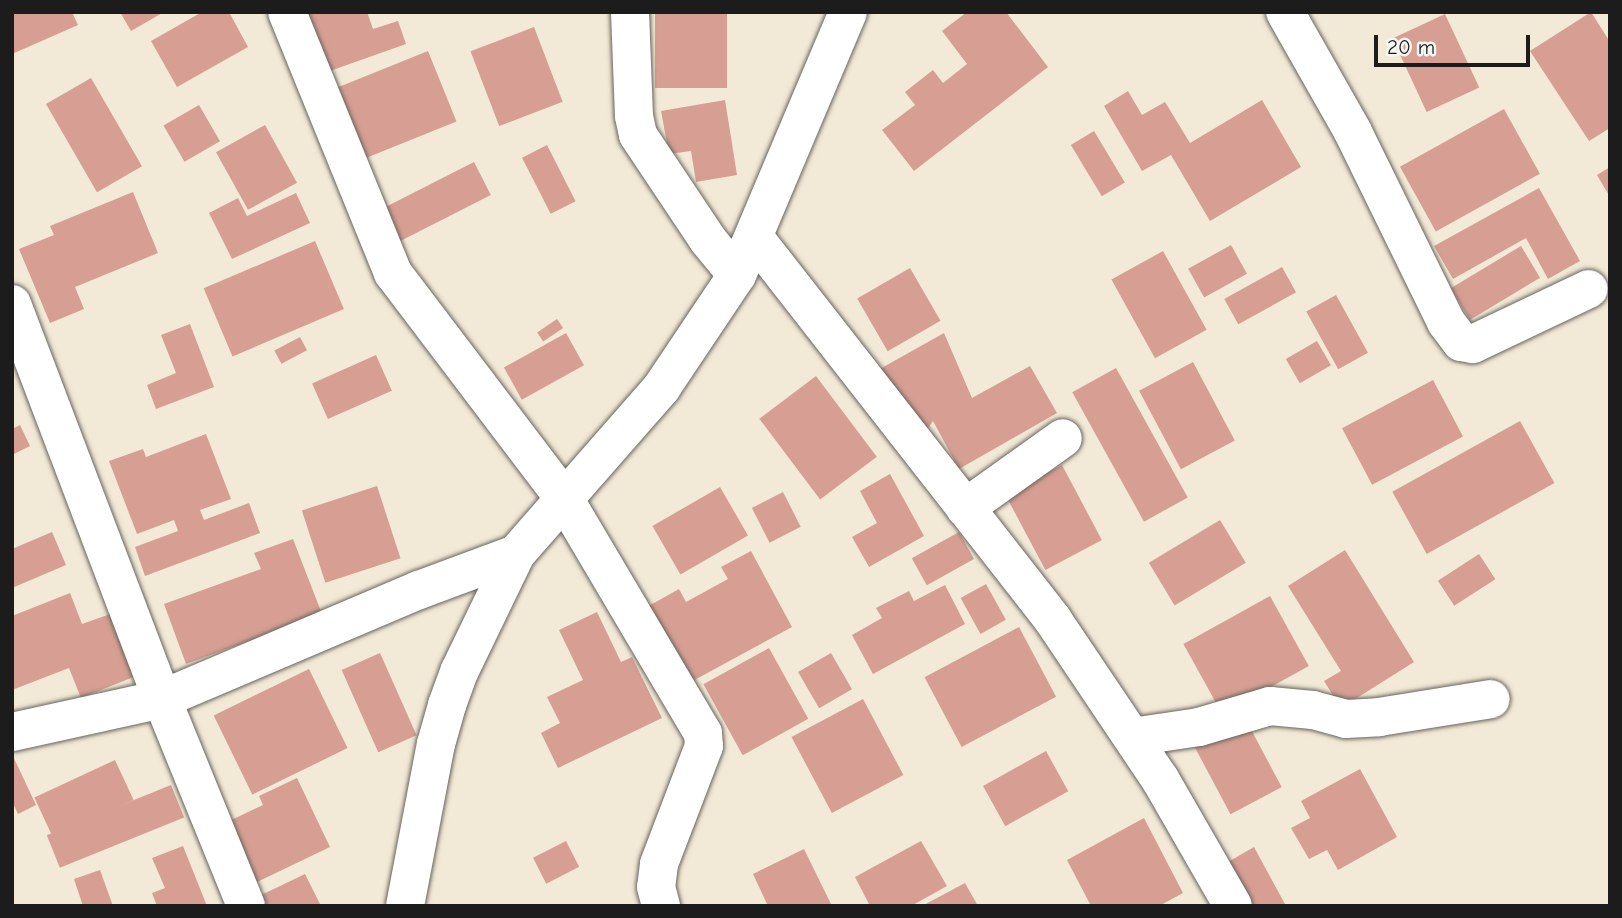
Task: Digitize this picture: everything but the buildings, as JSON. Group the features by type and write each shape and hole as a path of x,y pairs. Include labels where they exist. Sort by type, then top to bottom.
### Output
{"street":[{"path":"287,12 393,273 565,500 674,681 705,740 659,864 656,887 661,906"},
{"path":"630,12 634,116 638,135 692,217 737,275"},
{"path":"405,906 436,744 447,705 460,670 516,554 662,387 737,275 848,12"},
{"path":"1285,12 1352,130 1446,322 1461,342 1473,344 1590,289"},
{"path":"754,237 1053,620 1160,779 1233,906"},
{"path":"12,304 162,699 246,906"},
{"path":"965,508 1063,438"},
{"path":"12,732 162,699 419,590 516,554"},
{"path":"1132,737 1199,727 1270,706 1313,710 1346,719 1379,717 1491,699"}]}
